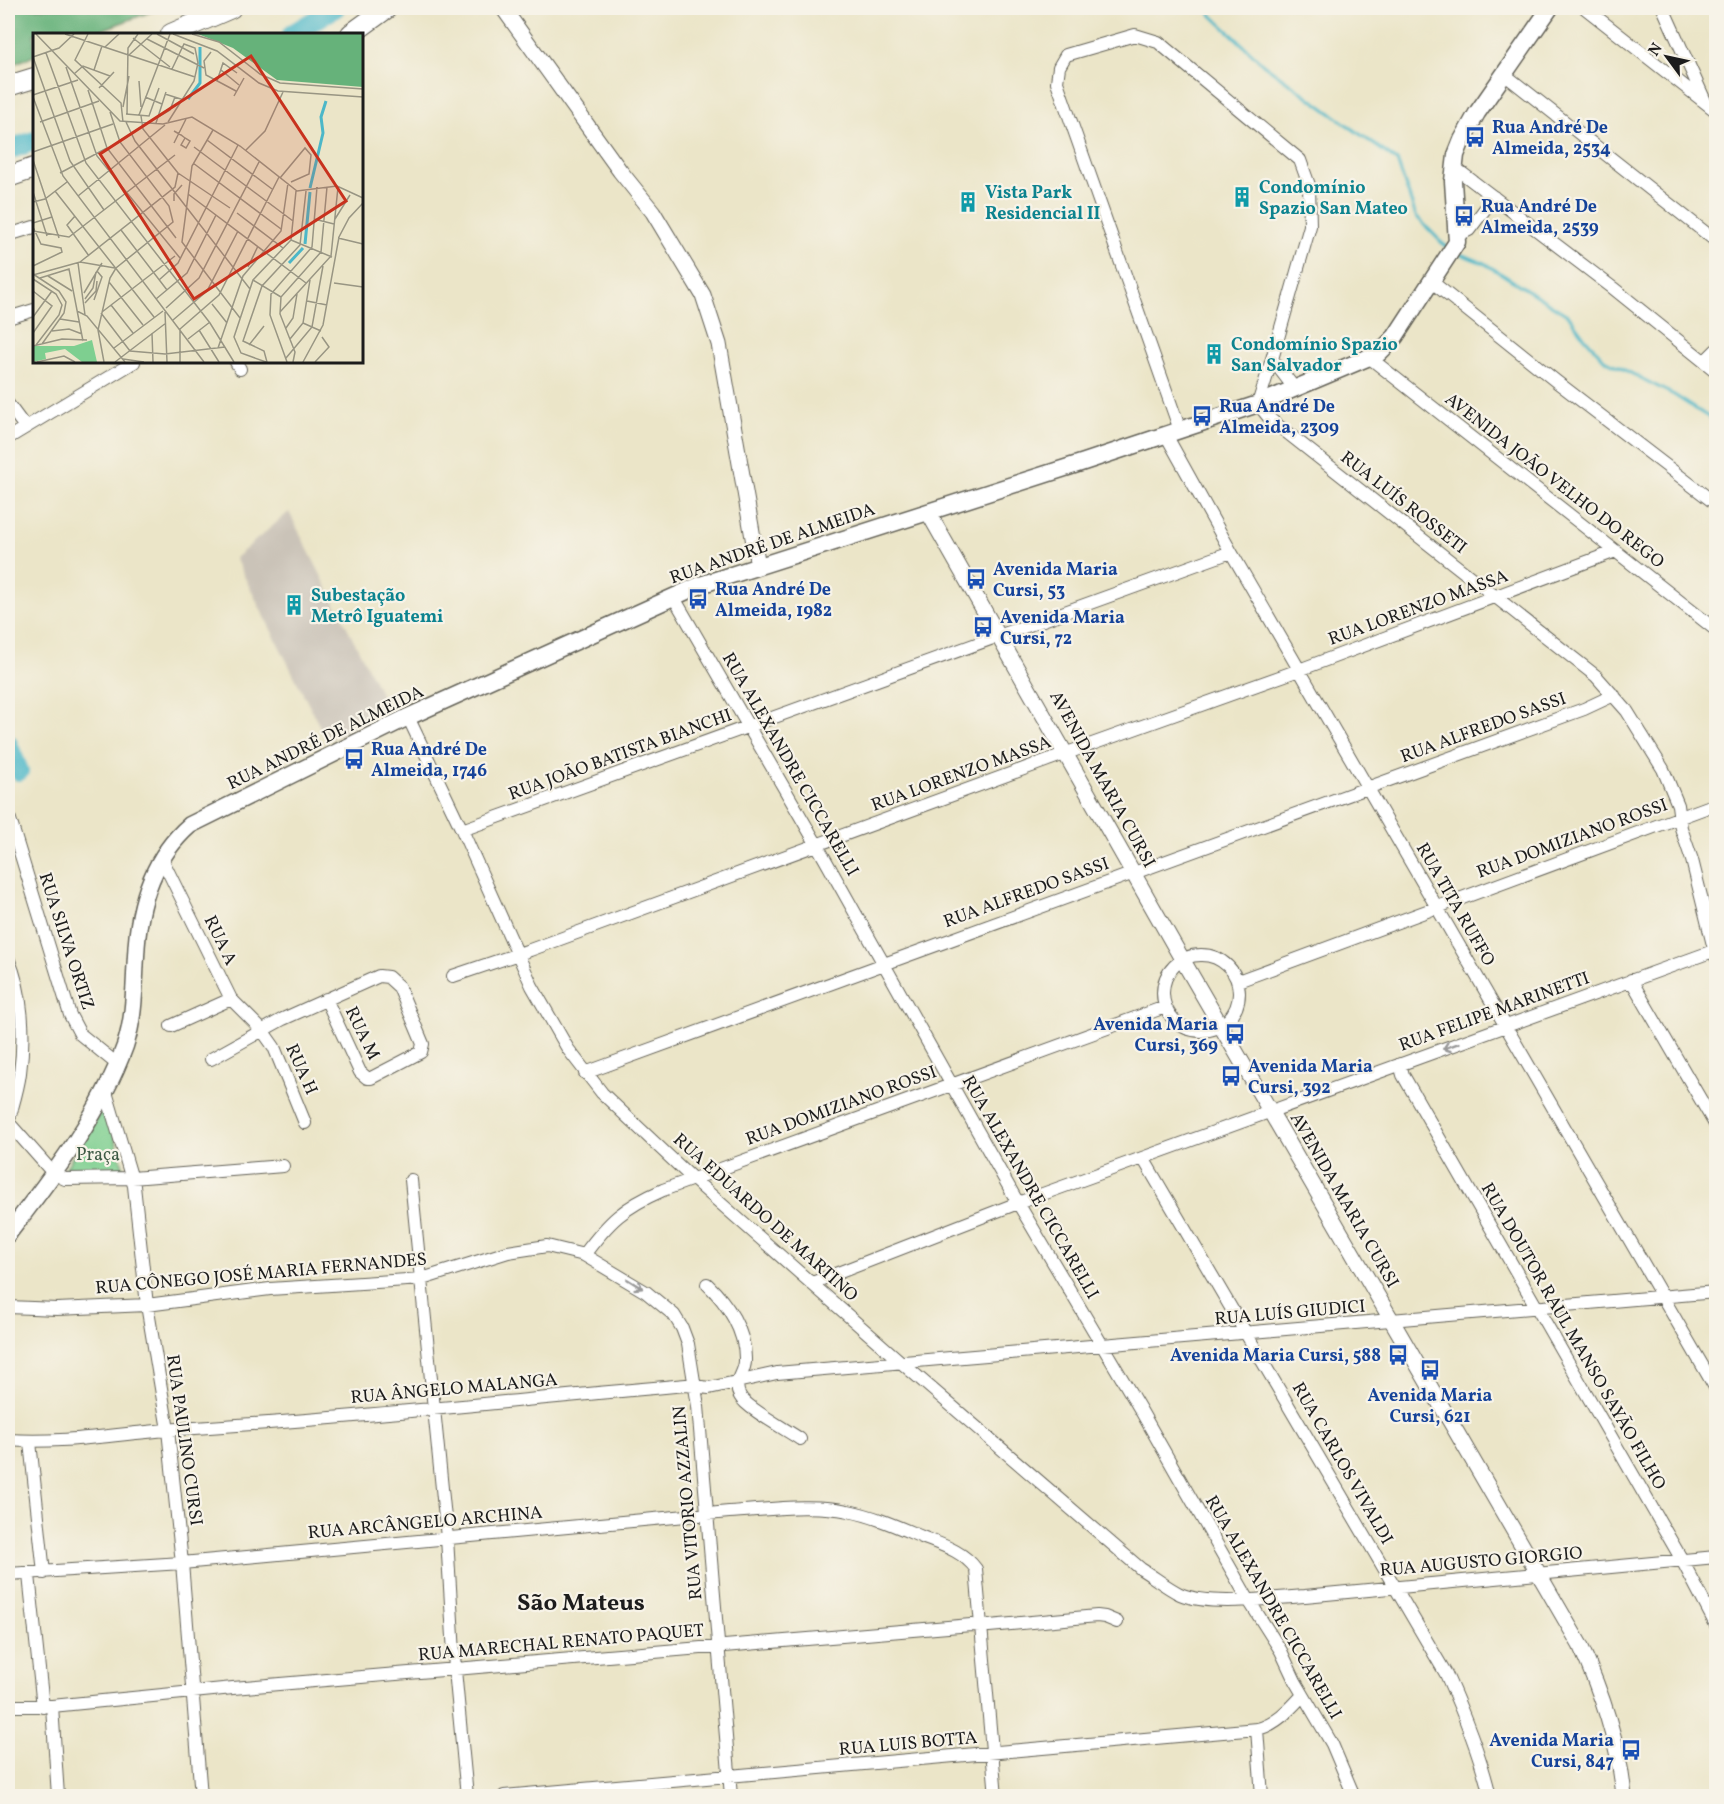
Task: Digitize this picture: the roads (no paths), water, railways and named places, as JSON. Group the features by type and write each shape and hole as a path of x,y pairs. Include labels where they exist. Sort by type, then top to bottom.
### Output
{"highway":[{"path":"173,33 231,8"},
{"path":"352,33 387,8"},
{"path":"8,86 33,78"},
{"path":"8,177 33,168"}],"main road":[{"path":"1457,239 1454,167 1462,140 1477,112 1550,8"},
{"name":"RUA ANDRÉ DE ALMEIDA","path":"8,1234 54,1174 92,1118 106,1092 130,1030 135,995 140,919 153,873 160,857 174,838 189,825 408,717 673,596 758,566 1258,404 1370,358 1388,346 1445,262 1457,239"}],"street":[{"path":"503,8 620,171 653,212 703,296 719,344 758,566"},
{"path":"1585,8 1716,111"},
{"path":"1663,8 1706,102"},
{"name":"RUA TITA RUFFO","path":"1272,359 1310,226 1309,185 1300,160 1158,42 1135,35 1066,55 1059,67 1057,82 1173,433 1231,552 1716,1389"},
{"path":"1670,75 1681,70 1687,59"},
{"path":"1504,74 1716,241"},
{"path":"1454,167 1716,370"},
{"path":"1457,239 1469,230 1494,197"},
{"path":"8,235 33,227"},
{"path":"1432,282 1557,382 1716,504"},
{"path":"8,318 33,310"},
{"path":"1705,361 1716,350"},
{"name":"AVENIDA JOÃO VELHO DO REGO","path":"1370,358 1716,630"},
{"path":"1272,359 1295,389"},
{"path":"1258,404 1272,359"},
{"path":"8,438 129,363"},
{"path":"8,404 25,427"},
{"name":"RUA LUÍS ROSSETI","path":"1258,404 1270,420 1596,676 1614,695 1627,711 1663,769 1678,805 1716,953"},
{"name":"AVENIDA MARIA CURSI","path":"928,512 1182,959 1580,1645 1598,1684 1613,1734 1624,1797"},
{"name":"RUA LORENZO MASSA","path":"453,976 1299,670 1616,551"},
{"name":"RUA JOÃO BATISTA BIANCHI","path":"462,830 1231,552"},
{"name":"RUA ALEXANDRE CICCARELLI","path":"673,596 817,845 1018,1203 1248,1599 1281,1651 1303,1695 1332,1744 1353,1797"},
{"name":"RUA ALFREDO SASSI","path":"585,1073 1584,709 1614,695"},
{"name":"RUA EDUARDO DE MARTINO","path":"408,717 462,830 516,954 555,1028 585,1073 602,1093 693,1179 1141,1569 1180,1594 1194,1598 1248,1599"},
{"name":"RUA DOMIZIANO ROSSI","path":"1238,981 1716,804"},
{"name":"RUA SILVA ORTIZ","path":"8,813 70,1015 80,1034 117,1064"},
{"name":"RUA A","path":"160,857 231,999 262,1030"},
{"name":"RUA FELIPE MARINETTI","path":"812,1282 1018,1203 1631,980 1716,953"},
{"path":"1204,954 1215,957 1233,971 1238,981 1237,1006 1231,1017 1221,1026 1195,1031 1177,1023 1165,1007 1162,996 1167,974 1182,959 1193,955 1204,954"},
{"path":"8,958 20,1000 22,1049 20,1075 8,1123 54,1174 64,1179 132,1178 283,1166"},
{"name":"RUA M","path":"379,976 388,977 399,987 423,1048 417,1055 367,1078 360,1072 326,999 379,976"},
{"path":"1631,980 1716,1126"},
{"path":"171,1026 231,999"},
{"path":"211,1059 262,1030 326,999"},
{"name":"RUA DOMIZIANO ROSSI","path":"584,1255 608,1224 623,1210 648,1196 1165,1007"},
{"name":"RUA H","path":"262,1030 274,1047 305,1123"},
{"name":"RUA DOUTOR RAUL MANSO SAYÃO FILHO","path":"1400,1065 1403,1075 1682,1560 1716,1625"},
{"name":"RUA PAULINO CURSI","path":"106,1092 132,1178 147,1305 168,1430 194,1692 201,1797"},
{"name":"RUA CARLOS VIVALDI","path":"1143,1158 1446,1674 1468,1722 1482,1762 1490,1797"},
{"path":"411,1180 447,1538 455,1670 467,1797"},
{"name":"RUA CÔNEGO JOSÉ MARIA FERNANDES","path":"8,1307 57,1309 147,1305 270,1289 422,1278 508,1251 547,1246 584,1255 646,1292 674,1315 688,1344 695,1387"},
{"path":"707,1284 726,1306 738,1328 745,1362 738,1381 738,1392 745,1402 800,1439"},
{"name":"RUA LUÍS GIUDICI","path":"903,1364 1716,1292"},
{"name":"RUA ÂNGELO MALANGA","path":"8,1440 30,1442 87,1439 686,1385 709,1388 777,1373 903,1364"},
{"name":"RUA VITORIO AZZALIN","path":"695,1387 731,1797"},
{"path":"30,1442 44,1573"},
{"name":"RUA ARCÂNGELO ARCHINA","path":"8,1571 29,1575 387,1545 706,1514 814,1508 847,1510 895,1526 966,1556 976,1569 981,1626"},
{"name":"RUA AUGUSTO GIORGIO","path":"1248,1599 1716,1557"},
{"path":"29,1575 48,1706 58,1797"},
{"name":"RUA MARECHAL RENATO PAQUET","path":"8,1706 48,1706 1097,1616 1117,1622"},
{"path":"981,1626 996,1797"},
{"name":"RUA LUIS BOTTA","path":"504,1797 1257,1729 1267,1727 1285,1714 1303,1695"},
{"path":"1257,1729 1262,1797"}],"waterway":[{"path":"294,33 335,8"},
{"path":"1204,8 1263,64 1397,161 1416,216 1446,247"},
{"path":"8,150 33,141"},
{"path":"1457,253 1484,263 1569,316 1605,360 1674,395 1716,422"},
{"path":"8,744 19,771"}],"place":[{"name":"Rua André De Almeida, 2534","path":"1475,137"},
{"name":"Condomínio Spazio San Mateo","path":"1242,197"},
{"name":"Vista Park Residencial II","path":"968,202"},
{"name":"Rua André De Almeida, 2539","path":"1464,216"},
{"name":"Condomínio Spazio San Salvador","path":"1214,354"},
{"name":"Rua André De Almeida, 2309","path":"1202,416"},
{"name":"Avenida Maria Cursi, 53","path":"976,579"},
{"name":"Rua André De Almeida, 1982","path":"698,599"},
{"name":"Subestação Metrô Iguatemi","path":"294,605"},
{"name":"Avenida Maria Cursi, 72","path":"983,627"},
{"name":"Rua André De Almeida, 1746","path":"354,759"},
{"name":"Avenida Maria Cursi, 369","path":"1235,1034"},
{"name":"Avenida Maria Cursi, 392","path":"1231,1076"},
{"name":"Avenida Maria Cursi, 588","path":"1398,1355"},
{"name":"Avenida Maria Cursi, 621","path":"1430,1370"},
{"name":"Avenida Maria Cursi, 847","path":"1631,1750"}],"district":[{"name":"São Mateus","path":"581,1602"}],"park label":[{"name":"Praça","path":"98,1154"}]}
